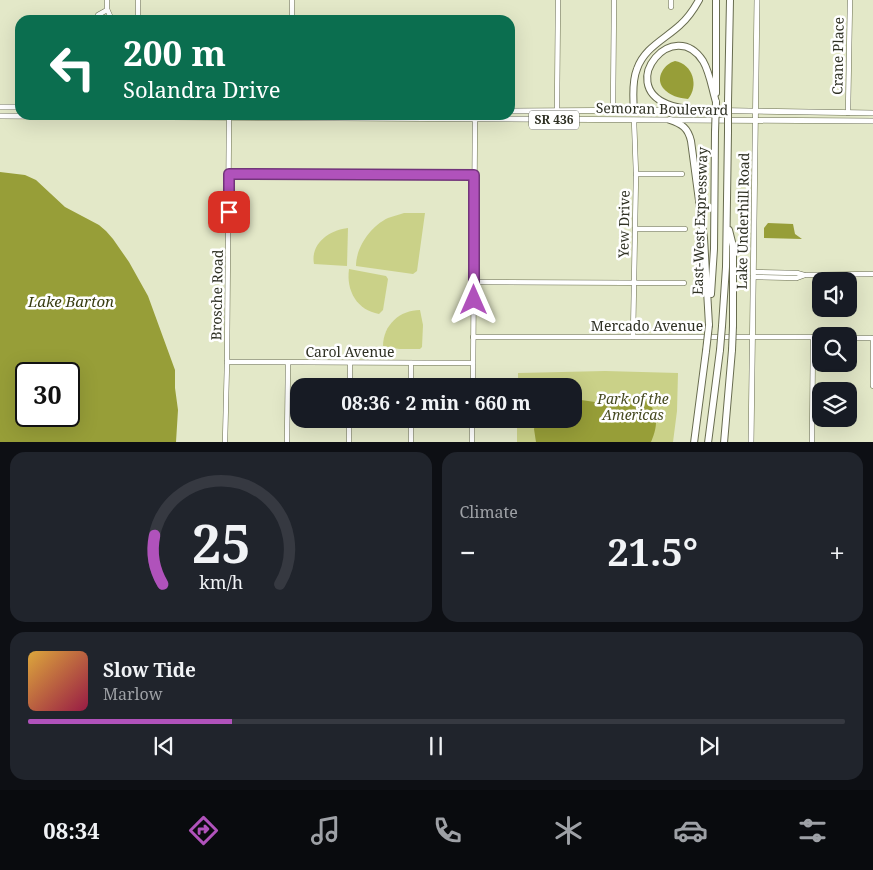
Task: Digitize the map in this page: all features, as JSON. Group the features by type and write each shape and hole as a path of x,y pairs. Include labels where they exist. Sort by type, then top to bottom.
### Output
{"highway":[{"path":"634,111 635,73 643,56 687,19 698,0"},
{"name":"East-West Expressway","path":"694,442 709,325 713,273 716,0"},
{"name":"East-West Expressway","path":"708,442 722,326 727,221 730,0"},
{"path":"697,110 666,104 653,93 649,86 648,70 652,62 664,50 682,47 698,54 707,70 716,102"},
{"path":"670,120 678,122 686,128 692,141 704,238 709,325"},
{"path":"724,442 733,326 733,246 727,221"}],"main road":[{"name":"Lake Underhill Road","path":"751,442 757,0"},
{"path":"0,107 15,107"},
{"name":"Semoran Boulevard","path":"515,111 697,110 873,113"},
{"name":"Yew Drive","path":"634,111 634,120"},
{"name":"Semoran Boulevard","path":"0,116 15,116"},
{"name":"Semoran Boulevard","path":"515,118 873,122"}],"street":[{"path":"107,0 109,15"},
{"path":"138,0 138,15"},
{"path":"292,0 292,15"},
{"path":"557,111 558,0"},
{"path":"613,111 614,0"},
{"path":"671,0 671,7"},
{"name":"Crane Place","path":"848,112 850,0"},
{"path":"98,15 107,10"},
{"name":"Brosche Road","path":"224,442 227,362 229,120"},
{"path":"473,378 475,120"},
{"name":"Yew Drive","path":"634,120 636,174 634,337"},
{"path":"229,174 474,175"},
{"path":"636,174 682,174"},
{"path":"635,229 685,229"},
{"path":"754,275 797,278 804,275 873,274"},
{"path":"474,282 684,283"},
{"name":"Mercado Avenue","path":"473,337 812,337"},
{"path":"857,338 873,338 873,386"},
{"name":"Carol Avenue","path":"227,362 473,364"},
{"path":"287,442 288,362"},
{"path":"350,363 350,378"},
{"path":"411,363 411,378"},
{"path":"812,442 813,372"},
{"path":"349,428 349,442"},
{"path":"411,428 411,442"},
{"path":"472,428 472,442"}],"green space":[{"path":"404,213 425,213 417,271 413,274 356,266 359,252 370,232 388,218"},
{"path":"348,228 347,266 314,264 315,250 318,244 328,235"},
{"path":"349,269 386,276 388,279 383,310 379,314 371,312 359,304 351,292"},
{"path":"420,310 423,325 422,347 420,349 399,349 383,346 386,332 394,320 406,313"},
{"name":"Park of the Americas","path":"605,371 678,373 677,411 673,442 517,442 517,428 582,428 582,378 518,378 518,373"}],"water":[{"path":"675,61 686,66 692,76 693,88 688,99 672,95 661,84 660,76 664,68"},
{"name":"Lake Barton","path":"0,172 25,175 36,180 65,207 99,225 106,231 129,262 148,296 175,370 178,410 176,442 0,442"},
{"path":"768,223 793,224 795,234 802,239 764,238 764,228"},
{"path":"641,397 651,407 656,417 651,442 536,442 534,428 582,428 582,400 595,402"}],"route":[{"path":"229,212 229,174 474,175 474,300"}]}
